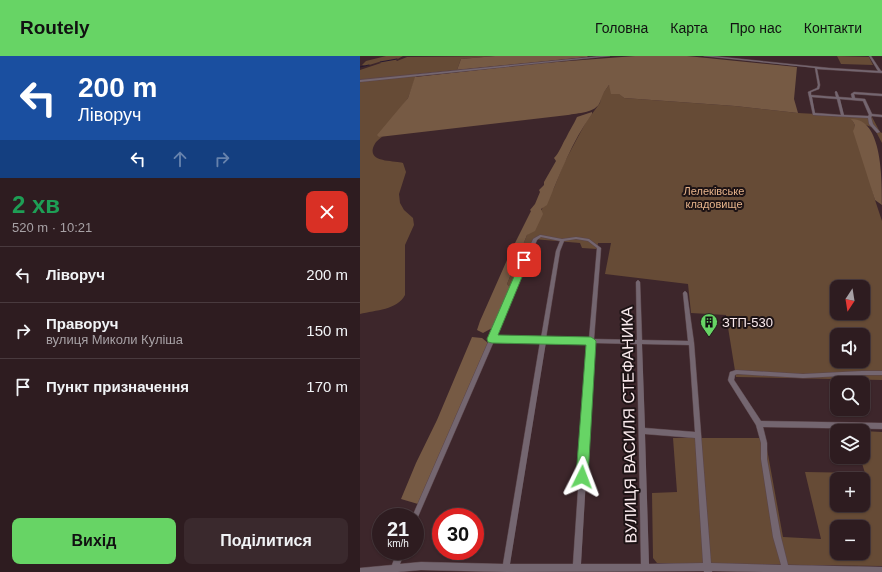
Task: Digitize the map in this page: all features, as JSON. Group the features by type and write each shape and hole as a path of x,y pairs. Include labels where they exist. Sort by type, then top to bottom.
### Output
{"street":[{"path":"360,81 610,56"},
{"path":"705,56 816,68 881,73"},
{"path":"870,56 881,73"},
{"path":"816,68 819,85 818,88 810,91 814,114 882,116"},
{"path":"836,92 843,116"},
{"path":"854,98 852,94 854,93 882,95"},
{"path":"810,96 854,98 864,100 870,116 871,124 878,132"},
{"path":"418,508 535,239 542,236 562,240 576,238 589,240 596,244 599,248 591,341 577,567"},
{"path":"502,569 558,251 562,240"},
{"name":"ВУЛИЦЯ ВАСИЛЯ СТЕФАНИКА","path":"638,282 643,431 645,567"},
{"path":"686,293 708,570"},
{"path":"492,339 691,343"},
{"path":"786,570 777,537 768,481 764,443 759,424 730,380 732,374 736,372 803,376 882,373"},
{"path":"759,424 882,426"},
{"path":"643,431 698,435"},
{"path":"395,567 398,560"},
{"path":"360,572 395,567 421,566 502,569 645,567 708,570 882,571"}],"green space":[{"path":"386,56 403,56 396,60 397,61 407,57 495,56 461,59 457,70 417,74 408,98 379,137 383,136 375,144 373,153 379,159 403,163 406,172 399,194 400,203 404,210 413,218 414,225 405,245 405,295 397,304 391,307 360,314 360,70 381,63 379,62 366,66 362,65 366,61"},
{"path":"837,56 869,57 873,65 841,64"},
{"name":"Лелеківське кладовище","path":"609,85 624,98 735,106 798,113 872,117 882,133 882,143 874,128 852,120 882,221 882,380 870,380 870,376 830,376 830,379 736,377 726,315 691,313 688,284 605,274 611,243 598,243 597,249 582,248 580,243 533,239 511,289 507,284 527,235 554,188 564,163 586,122 600,103 601,96"},
{"path":"870,431 882,432 882,566 657,563 653,558 652,493 677,492 673,438 765,438 783,537 821,539 805,472 830,472 830,512 870,512 870,472 865,472 862,464 870,464"}],"shaded area":[{"path":"495,56 588,57 457,70 461,59"},
{"path":"635,56 687,56 797,67 794,99 798,113 735,106 624,98 619,94 611,94 609,85 598,106 586,112 379,137 377,135 408,98 415,77 543,63"},
{"path":"592,112 572,146 547,205 541,209 543,214 535,231 527,235 507,284 511,289 494,327 483,333 477,330 507,260 512,255 510,253 531,211 530,210 535,204 540,192 539,190 544,185 544,182 556,161 554,158 577,117"},
{"path":"851,119 861,121 869,128 874,138 878,151 882,180 882,205 875,200 853,131 855,125"},
{"path":"472,337 482,338 488,343 418,504 401,499 416,463 437,420"}],"waterway":[{"path":"380,62 397,59"},
{"path":"360,67 369,65"}],"place":[{"name":"ЗТП-530","path":"709,337"}],"route":[{"path":"524,260 492,339 591,341 582,477"}]}
